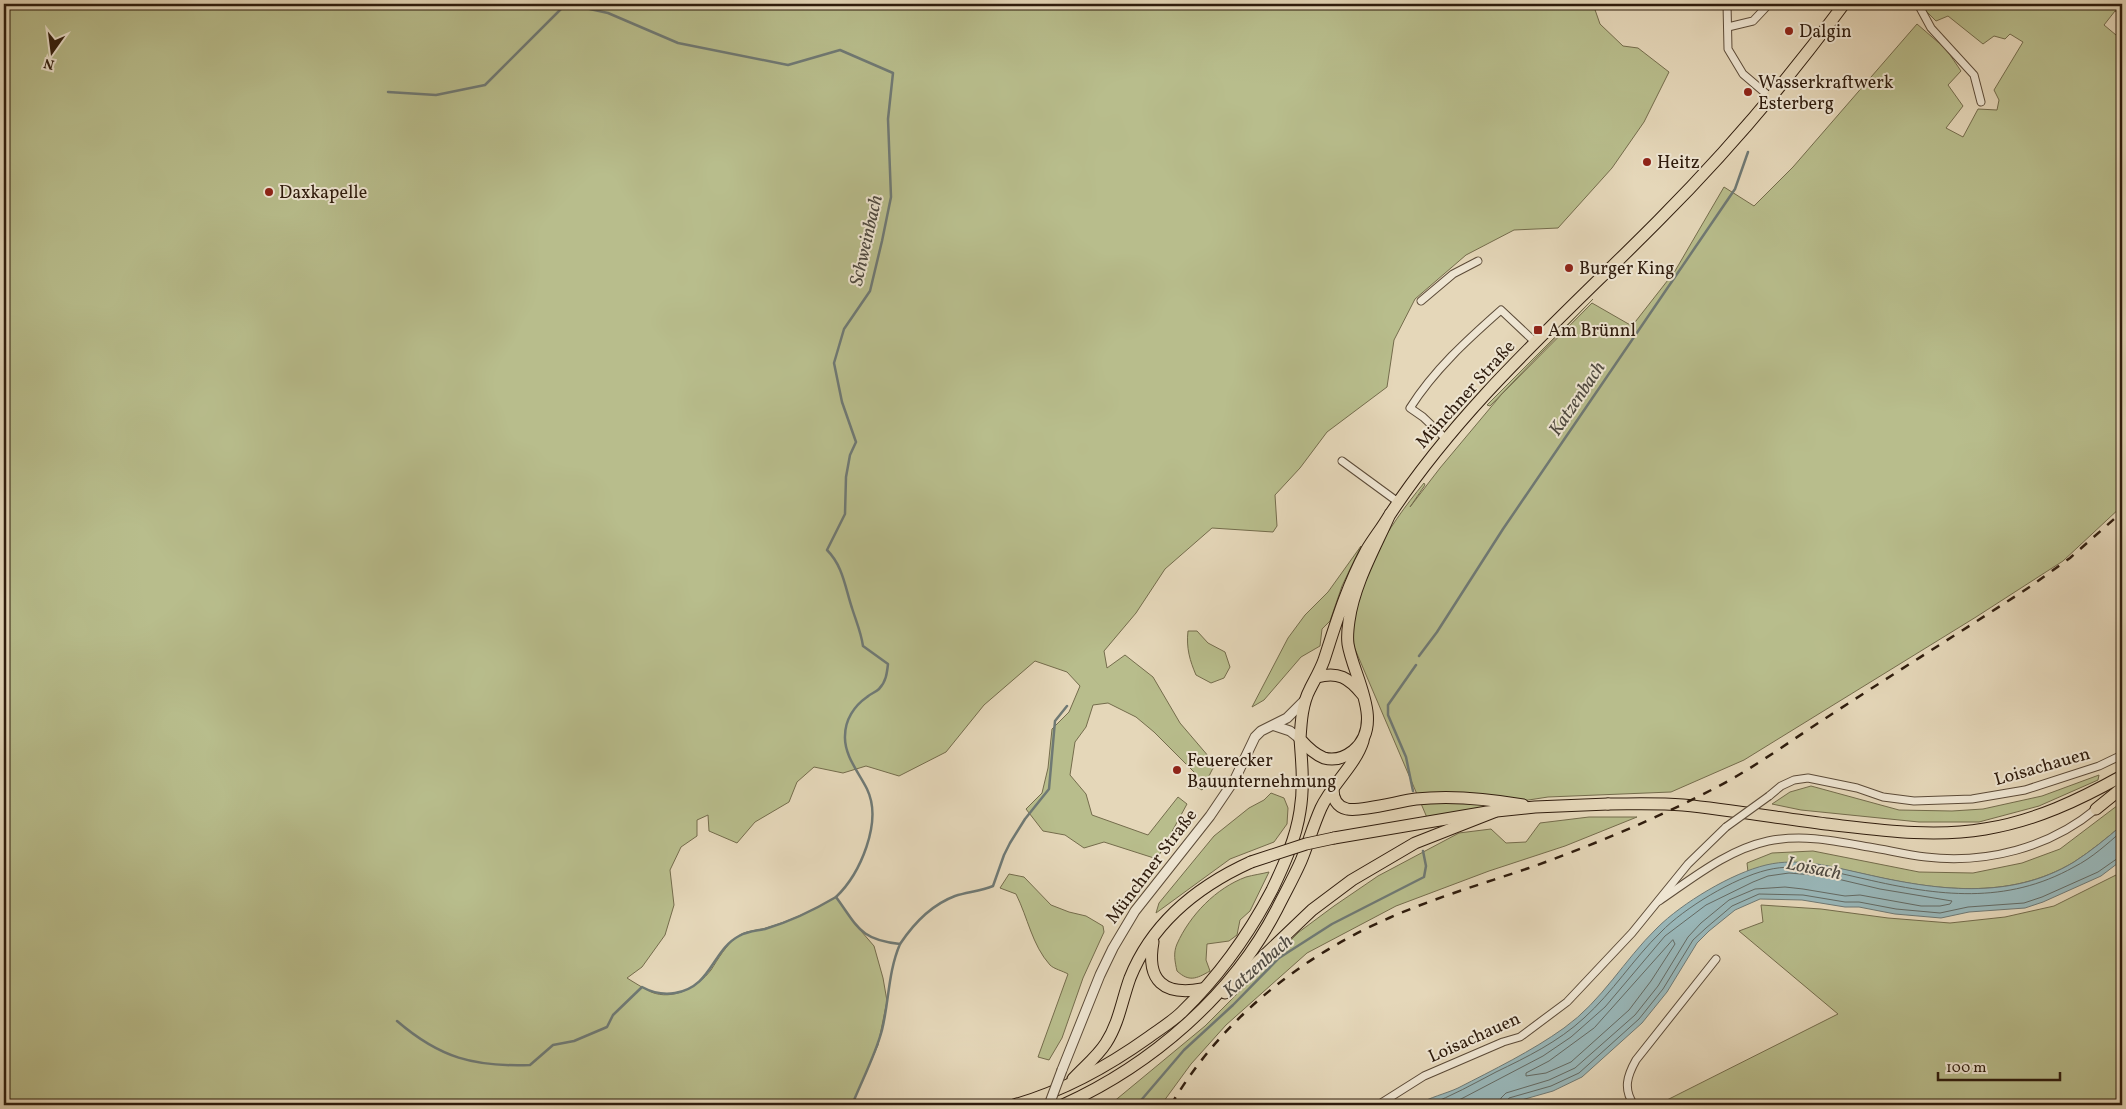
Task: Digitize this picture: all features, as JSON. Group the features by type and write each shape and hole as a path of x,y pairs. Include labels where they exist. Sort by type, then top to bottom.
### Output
{"main road":[{"name":"Münchner Straße","path":"1390,514 1445,438 1535,342 1660,220 1712,164 1770,97 1844,4"},
{"path":"1014,1105 1067,1086 1120,1058 1156,1032 1182,1012 1226,963 1248,931 1264,904 1287,855 1300,813 1303,790 1300,739 1306,697 1317,677 1339,614 1366,550 1390,514"},
{"path":"1063,1105 1087,1094 1126,1070 1177,1032 1212,999 1260,939 1276,911 1301,860 1322,805 1356,756 1363,741 1367,717 1364,698 1348,642 1349,621 1354,598 1390,514"},
{"path":"1317,677 1328,674 1343,676 1353,684 1364,698"},
{"path":"1300,739 1318,755 1335,759 1346,756 1363,741"},
{"path":"1067,1086 1092,1061 1107,1042 1115,1025 1137,962 1173,914 1200,890 1217,879 1251,862 1306,844 1465,815 1535,807 1608,804 1683,805 1855,827 1928,833 1957,832 1986,829 2050,812 2072,803 2122,776"},
{"path":"2096,809 2122,788"},
{"path":"1333,789 1335,801 1352,810 1418,799 1438,798 1500,801 1535,807"},
{"path":"1212,999 1229,991 1312,910 1352,880 1415,843 1494,812"},
{"path":"1154,937 1150,958 1151,966 1157,978 1168,988 1177,991 1187,992 1202,989"}],"street":[{"path":"1727,4 1728,49 1743,74 1770,97"},
{"path":"1728,27 1753,21 1769,4"},
{"path":"1918,4 1932,28 1974,75 1981,102"},
{"path":"1420,301 1453,274 1478,261"},
{"path":"1445,438 1423,417 1410,408 1439,368 1502,310 1535,342"},
{"path":"1342,461 1398,502"},
{"name":"Münchner Straße","path":"1049,1105 1100,975 1135,911 1210,816 1234,779 1255,737 1264,730 1275,726 1297,710 1306,697"},
{"path":"1275,726 1290,731 1300,739"},
{"name":"Loisachauen","path":"1378,1105 1424,1076 1503,1042 1520,1037 1567,1002 1659,901 1688,864 1726,826 1781,786 1794,780 1808,778 1857,788 1883,797 1907,800 1972,799 2025,790 2099,766 2122,755"},
{"name":"Loisachauen","path":"1659,901 1718,860 1767,842 1796,837 1825,839 1924,857 1974,858 2002,855 2028,847 2062,832 2096,809"},
{"path":"1634,1105 1626,1085 1629,1073 1636,1060 1716,960"}],"green space":[{"path":"4,4 1593,4 1600,24 1623,46 1638,48 1669,72 1644,122 1612,168 1558,228 1514,230 1466,255 1415,299 1394,340 1387,387 1327,432 1300,468 1275,495 1277,526 1273,532 1212,528 1165,569 1136,613 1104,651 1107,668 1125,655 1153,677 1180,723 1215,764 1202,790 1195,786 1196,774 1154,732 1136,717 1108,703 1093,705 1086,727 1075,742 1070,775 1086,794 1092,815 1148,835 1178,797 1187,804 1157,859 1104,842 1084,848 1065,835 1043,831 1026,809 1042,793 1048,768 1052,729 1069,712 1080,686 1067,672 1035,661 984,705 946,752 899,776 866,766 843,773 814,767 797,782 789,802 755,822 737,843 709,831 708,815 697,820 697,836 681,847 670,870 674,905 665,935 642,967 627,978 651,992 659,994 668,995 684,991 706,976 726,948 740,935 793,919 836,897 855,924 874,946 887,1001 878,1045 852,1105 4,1105"},
{"path":"1919,4 2122,4 2122,16 2115,11 2104,25 2122,40 2122,506 2063,561 1744,760 1671,792 1548,797 1496,805 1431,827 1352,642 1358,597 1365,576 1385,537 1410,500 1424,483 1425,485 1410,507 1501,395 1592,303 1632,326 1675,271 1724,187 1754,206 1793,167 1917,24 1946,49 1961,71 1948,85 1963,106 1946,128 1963,137 1978,109 1997,110 1999,100 1994,90 2023,42 2010,34 2005,39 1994,36 1983,44 1948,16 1936,21"},
{"path":"1593,299 1490,406 1487,405"},
{"path":"1361,546 1342,586 1330,621 1322,629 1320,646 1301,657 1264,700 1252,707 1288,638 1305,615 1328,592"},
{"path":"1188,631 1197,631 1208,643 1225,652 1230,667 1224,678 1211,683 1196,675 1189,654"},
{"path":"2099,775 2098,780 2039,806 1979,822 1919,822 1801,810 1772,804 1790,792 1811,786 1899,810 1952,811 1983,809 2042,796"},
{"path":"1271,793 1284,798 1288,808 1287,824 1274,842 1230,859 1156,913 1159,903 1214,836"},
{"path":"2122,802 2122,825 2105,840 2074,862 2024,883 1971,889 1944,888 1890,880 1820,865 1792,863 1763,867 1748,872 1747,863 1772,853 1813,851 1919,872 1973,873 2022,863 2060,849"},
{"path":"1589,817 1637,817 1565,846 1489,871 1396,906 1307,953 1226,1025 1191,1064 1161,1105 1106,1105 1112,1103 1205,1026 1299,932 1378,876 1459,833 1491,829 1506,843 1526,842 1540,823"},
{"path":"1269,872 1250,911 1240,920 1237,935 1229,941 1207,944 1206,960 1210,971 1201,976 1189,978 1177,971 1175,954 1177,944 1189,923 1205,904 1214,895 1235,882 1246,877"},
{"path":"2122,872 2122,1105 1668,1105 1665,1101 1838,1014 1739,931 1763,922 1761,905 1821,909 1888,918 1950,923 2005,917 2054,906"},
{"path":"1009,874 1024,877 1051,905 1086,916 1103,926 1104,932 1083,978 1062,1038 1049,1060 1038,1057 1068,974 1050,965 1044,957 1034,940 1016,894 1000,888"}],"water":[{"name":"Loisach","path":"2122,825 2122,860 2101,876 2025,908 1969,912 1941,918 1895,914 1859,907 1845,907 1802,900 1760,899 1735,910 1697,943 1667,992 1642,1023 1582,1077 1553,1091 1504,1105 1417,1105 1458,1088 1539,1045 1564,1028 1590,1005 1645,940 1667,918 1708,890 1753,869 1778,863 1803,862 1891,880 1945,888 1972,889 1998,887 2024,883 2050,874 2074,862"}],"waterway":[{"name":"Schweinbach","path":"388,92 436,95 485,85 566,4"},
{"name":"Schweinbach","path":"567,4 608,13 678,43 788,65 840,50 893,73 888,119 891,197 870,291 844,329 834,363 842,402 856,442 850,455 846,477 845,514 827,550 837,563 843,577 863,646 888,664 883,683 878,690 858,705 851,714 845,730 847,750 867,789 871,802 872,817 871,832 861,861 845,887 836,897"},
{"name":"Katzenbach","path":"1419,656 1437,632 1503,529 1735,189 1748,152"},
{"name":"Katzenbach","path":"1413,791 1406,757 1388,715 1388,705 1416,665"},
{"path":"900,944 917,922 938,904 955,896 993,886 1010,843 1025,819 1049,789 1055,721 1067,706"},
{"name":"Katzenbach","path":"1137,1105 1184,1050 1233,1005 1279,958 1332,924 1424,877 1426,866 1423,851"},
{"path":"397,1021 428,1044 459,1058 492,1064 530,1065 553,1045 574,1041 607,1027 613,1015 642,987 662,994 675,993 687,989 697,984 723,950 739,936 792,919 836,897 861,930 876,939 900,944 893,965 882,1030 852,1105"}],"railway":[{"path":"1171,1105 1191,1074 1238,1019 1265,994 1324,952 1356,934 1406,911 1601,841 1648,821 1731,779 2031,586 2070,558 2122,512"}],"place":[{"name":"Dalgin","path":"1789,31"},
{"name":"Wasserkraftwerk Esterberg","path":"1748,92"},
{"name":"Heitz","path":"1647,162"},
{"name":"Daxkapelle","path":"269,192"},
{"name":"Burger King","path":"1569,268"},
{"name":"Am Brünnl","path":"1538,330"},
{"name":"Feuerecker Bauunternehmung","path":"1177,770"}]}
